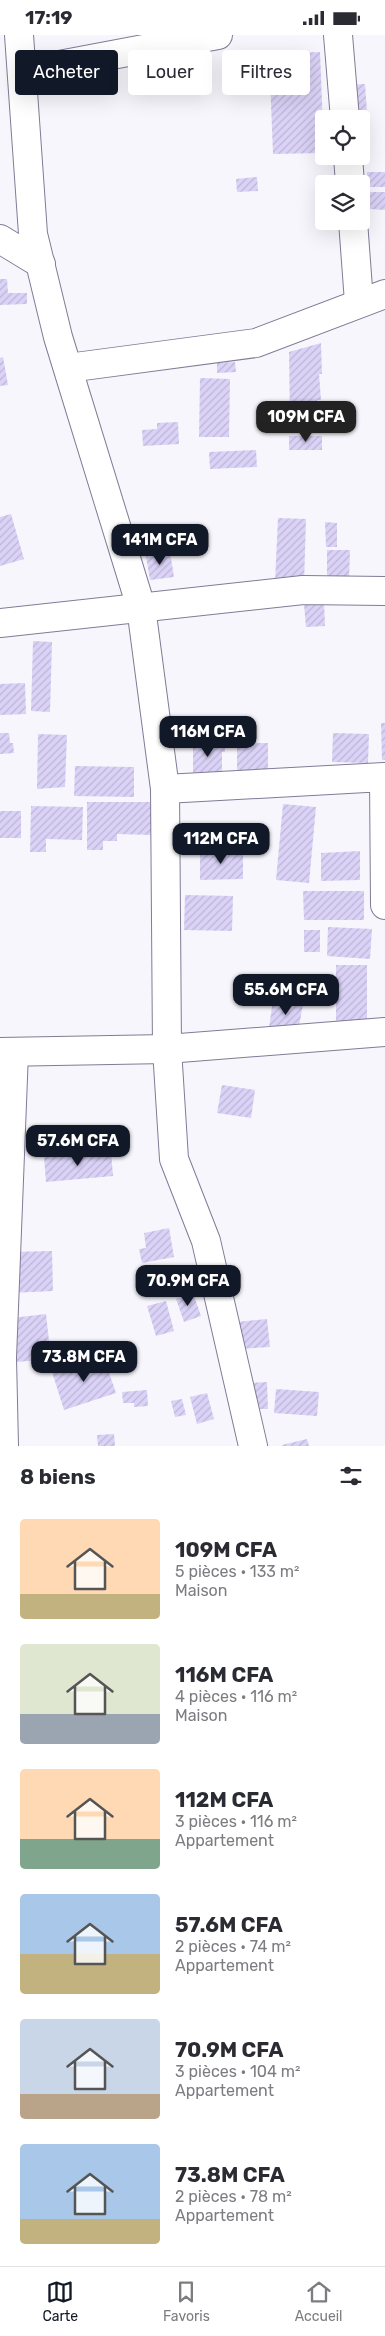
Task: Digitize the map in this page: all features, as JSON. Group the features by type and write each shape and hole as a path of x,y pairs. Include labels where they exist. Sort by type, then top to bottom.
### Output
{"street":[{"path":"20,35 21,50"},
{"path":"118,54 218,35"},
{"path":"338,35 344,110"},
{"path":"24,95 33,234 68,368 141,607 165,789 167,1049 174,1159 206,1241 253,1446"},
{"path":"354,230 359,302"},
{"path":"0,239 41,265"},
{"path":"68,368 256,343 359,302 385,294"},
{"path":"0,623 303,590 385,591"},
{"path":"165,789 384,777 385,905"},
{"path":"4,1446 2,1358 7,1052 167,1049 385,1032"}],"building":[{"path":"310,52 320,52 322,110 315,110 315,153 273,154 271,95 310,95"},
{"path":"365,84 367,110 349,110 346,85"},
{"path":"367,172 385,172 385,187 370,187 370,175 367,175"},
{"path":"257,177 258,191 237,192 236,179"},
{"path":"370,192 385,192 385,210 370,209"},
{"path":"0,279 7,279 8,293 27,293 27,304 0,305"},
{"path":"321,343 322,374 319,374 321,400 317,400 317,410 321,410 321,420 290,420 289,352"},
{"path":"3,357 8,385 0,386 0,358"},
{"path":"235,362 236,372 217,373 217,363"},
{"path":"200,378 230,379 229,437 199,437"},
{"path":"178,422 179,444 143,446 142,430 157,429 157,423"},
{"path":"289,436 322,436 322,450 289,450"},
{"path":"256,450 257,467 210,469 209,452"},
{"path":"11,514 24,559 0,566 0,517"},
{"path":"278,518 306,519 304,584 275,582"},
{"path":"325,522 337,523 337,547 326,547"},
{"path":"327,550 350,550 349,580 327,580"},
{"path":"170,552 174,577 150,580 146,556"},
{"path":"324,603 325,626 306,627 304,604"},
{"path":"33,641 52,642 50,712 31,711"},
{"path":"25,683 26,714 0,715 0,684"},
{"path":"381,723 385,723 385,760 382,760"},
{"path":"0,733 9,733 14,753 0,754"},
{"path":"333,733 369,734 368,763 332,762"},
{"path":"38,734 67,735 65,787 37,789"},
{"path":"212,736 225,736 225,752 222,752 222,778 193,778 193,740 212,740"},
{"path":"237,743 268,743 268,772 237,774"},
{"path":"75,766 134,767 134,797 74,796"},
{"path":"87,802 151,802 151,835 117,834 117,841 103,841 103,850 87,850"},
{"path":"283,804 316,807 309,883 276,880"},
{"path":"31,806 83,807 82,840 46,839 46,852 30,852"},
{"path":"0,811 21,811 21,838 0,838"},
{"path":"200,850 243,850 243,879 200,880"},
{"path":"360,851 360,880 321,881 321,853"},
{"path":"303,891 364,891 364,920 304,920"},
{"path":"185,895 233,896 232,931 184,930"},
{"path":"328,927 372,929 370,959 327,956"},
{"path":"304,930 320,930 320,952 304,952"},
{"path":"336,965 367,965 367,1024 336,1024"},
{"path":"273,1000 303,1004 298,1032 269,1028"},
{"path":"222,1085 255,1090 251,1118 217,1113"},
{"path":"111,1152 113,1176 46,1182 44,1157"},
{"path":"169,1228 174,1257 142,1263 139,1249 146,1248 144,1233"},
{"path":"52,1251 53,1291 10,1293 8,1252"},
{"path":"193,1293 201,1316 184,1322 176,1299"},
{"path":"166,1301 174,1331 156,1336 147,1306"},
{"path":"46,1314 51,1359 17,1362 12,1318"},
{"path":"267,1319 270,1347 239,1349 237,1322"},
{"path":"103,1355 116,1393 64,1410 52,1372"},
{"path":"267,1382 268,1409 252,1409 251,1383"},
{"path":"276,1389 319,1392 317,1416 274,1413"},
{"path":"147,1390 148,1406 134,1407 134,1403 123,1403 122,1392"},
{"path":"207,1393 214,1419 197,1424 190,1397"},
{"path":"182,1399 186,1415 175,1417 171,1401"},
{"path":"114,1434 115,1446 98,1446 97,1435"},
{"path":"307,1439 309,1446 282,1446 282,1445"}]}
